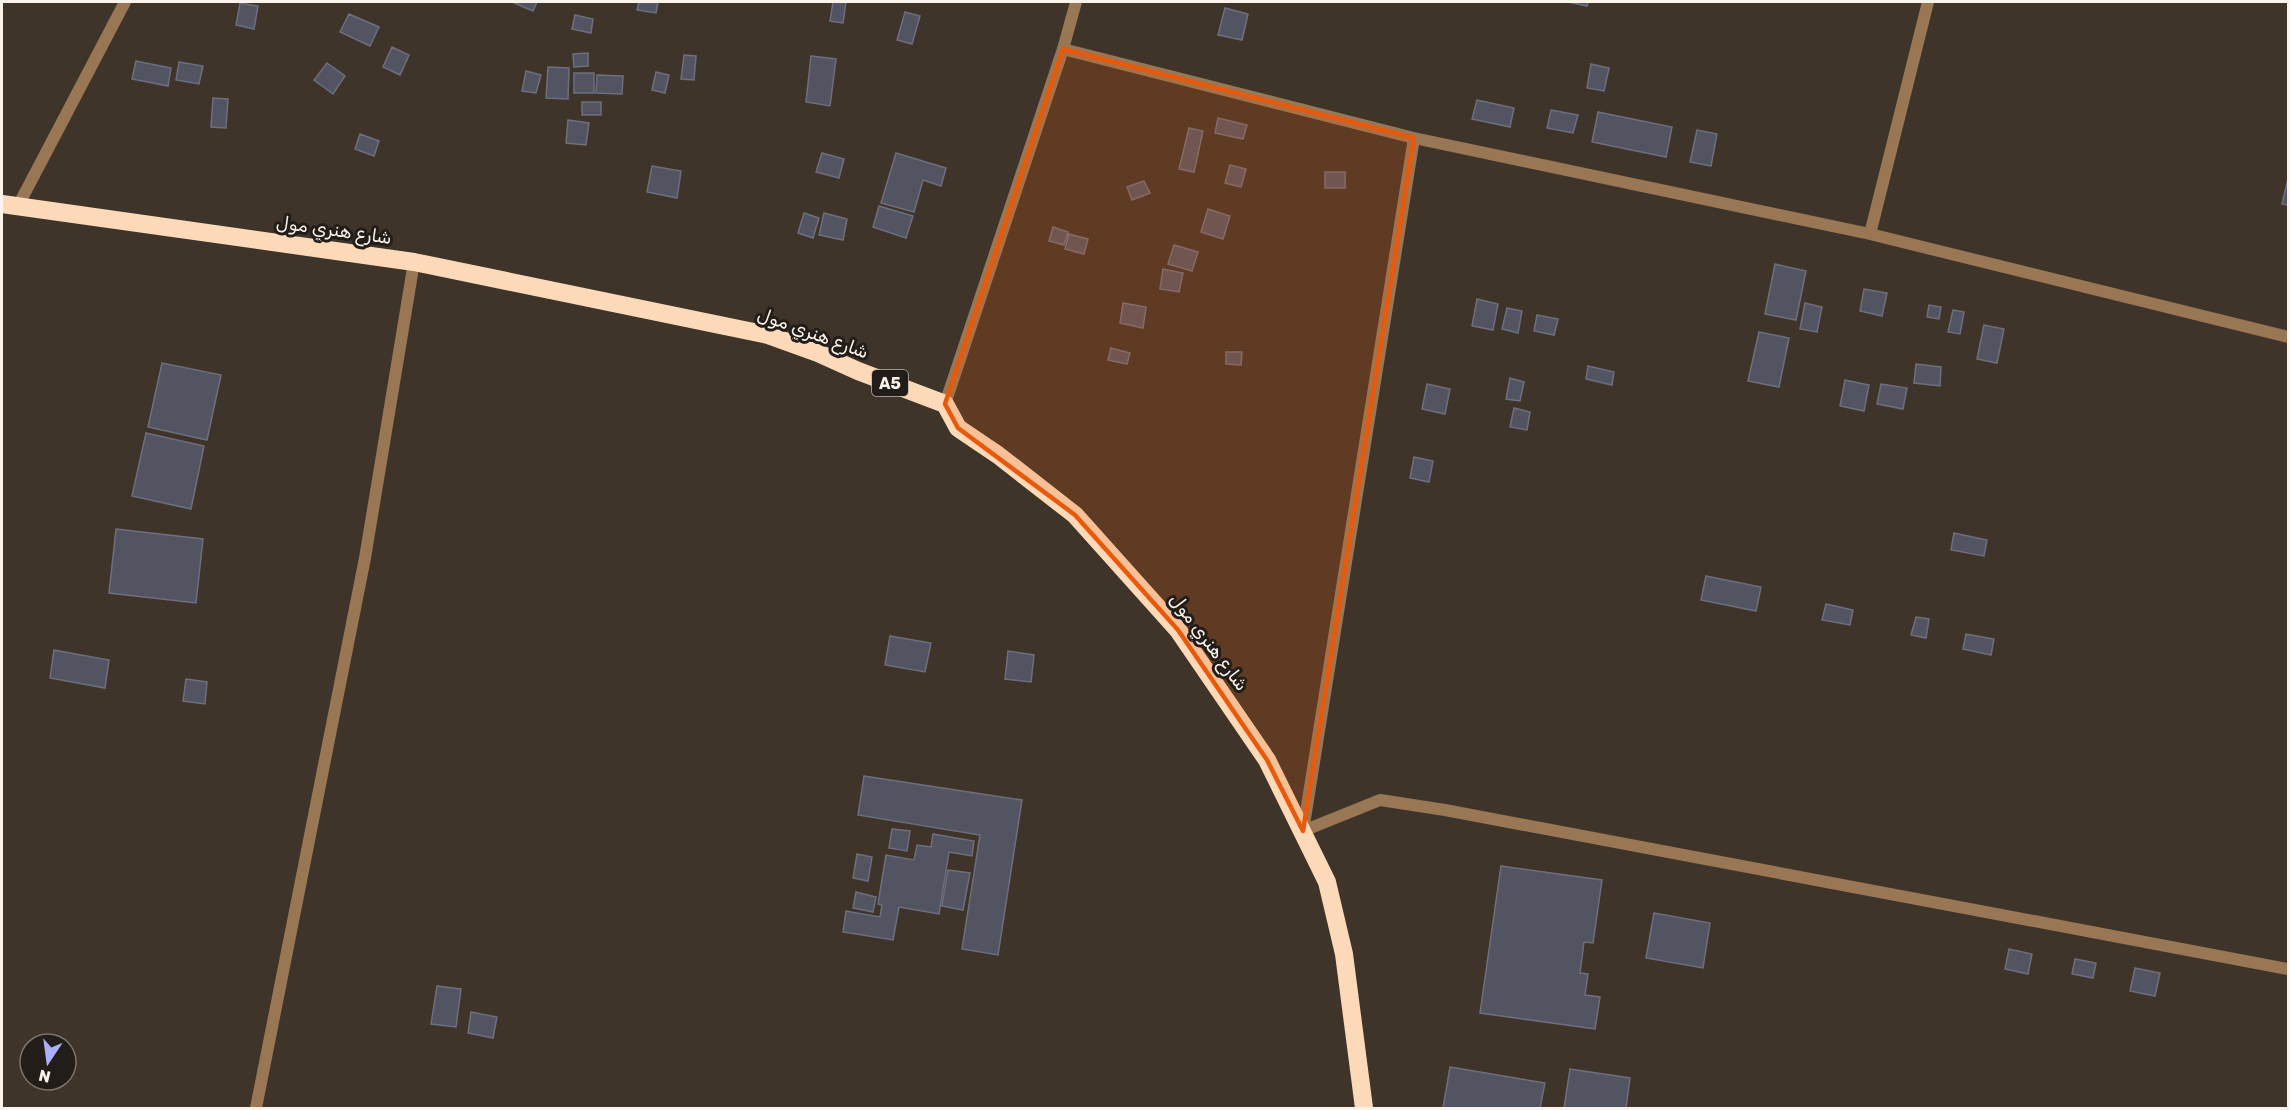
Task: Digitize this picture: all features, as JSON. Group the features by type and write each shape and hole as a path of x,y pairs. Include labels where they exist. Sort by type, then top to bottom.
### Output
{"highway":[{"name":"شارع هنري مول","path":"10,205 414,262 768,335 945,404 958,428 998,455 1075,515 1178,630 1267,760 1327,882 1344,954 1364,1108"}],"street":[{"path":"10,205 125,2"},
{"path":"945,404 1063,49 1076,2"},
{"path":"1870,234 1928,2"},
{"path":"1063,49 1414,138 1870,234 2289,337"},
{"path":"1303,831 1414,138"},
{"path":"256,1108 365,558 414,262"},
{"path":"1303,831 1380,800 1445,810 2289,969"}],"highlighted area":[{"path":"1063,49 1414,138 1303,831 1267,760 1178,630 1075,515 958,428 945,404"}],"building":[{"path":"512,2 537,2 533,11"},
{"path":"639,2 658,2 656,13 637,10"},
{"path":"833,2 846,2 843,23 830,21"},
{"path":"1568,2 1588,2 1587,6"},
{"path":"240,3 258,6 254,29 236,25"},
{"path":"1225,8 1248,14 1242,40 1218,35"},
{"path":"905,12 920,16 912,44 897,40"},
{"path":"349,14 379,27 370,46 340,32"},
{"path":"575,15 593,19 591,33 572,29"},
{"path":"392,47 409,55 400,75 383,67"},
{"path":"588,53 588,66 574,67 573,54"},
{"path":"684,55 696,56 694,80 681,79"},
{"path":"811,56 836,59 830,106 806,102"},
{"path":"136,61 171,68 168,86 132,79"},
{"path":"179,62 203,66 199,84 176,80"},
{"path":"327,63 345,76 333,94 314,80"},
{"path":"1591,64 1609,68 1604,91 1587,88"},
{"path":"548,67 569,68 568,99 546,98"},
{"path":"526,71 541,75 536,93 522,91"},
{"path":"656,72 669,75 665,93 652,90"},
{"path":"574,73 594,73 594,93 574,93"},
{"path":"597,75 623,76 622,94 596,93"},
{"path":"213,98 228,99 226,128 211,127"},
{"path":"1477,100 1514,108 1510,127 1472,119"},
{"path":"582,102 601,102 601,115 582,115"},
{"path":"1551,110 1578,115 1573,133 1547,128"},
{"path":"1598,112 1672,127 1666,157 1592,142"},
{"path":"1218,118 1247,125 1243,139 1215,133"},
{"path":"568,120 589,123 586,145 566,143"},
{"path":"1189,128 1203,131 1194,172 1179,169"},
{"path":"1697,130 1717,134 1711,166 1690,162"},
{"path":"360,134 379,141 374,156 355,149"},
{"path":"822,153 844,159 839,178 816,172"},
{"path":"896,153 946,168 941,186 923,180 914,212 881,203"},
{"path":"1230,165 1246,169 1241,187 1225,183"},
{"path":"652,166 681,171 677,198 647,192"},
{"path":"1325,172 1345,172 1345,188 1325,188"},
{"path":"2288,179 2288,205 2282,204"},
{"path":"1144,181 1150,193 1132,200 1127,187"},
{"path":"879,206 913,216 906,238 873,227"},
{"path":"1208,209 1230,216 1223,239 1201,232"},
{"path":"804,213 819,218 813,238 798,233"},
{"path":"824,213 847,219 843,240 819,235"},
{"path":"1053,227 1068,232 1064,245 1049,241"},
{"path":"1069,234 1088,239 1084,254 1065,249"},
{"path":"1174,245 1198,252 1192,271 1168,264"},
{"path":"1775,264 1806,271 1796,320 1765,314"},
{"path":"1163,269 1183,273 1179,292 1160,289"},
{"path":"1864,289 1887,293 1882,316 1860,311"},
{"path":"1477,299 1498,304 1493,330 1472,326"},
{"path":"1123,303 1146,307 1143,328 1120,323"},
{"path":"1805,303 1822,307 1817,332 1800,329"},
{"path":"1929,305 1941,307 1939,319 1927,317"},
{"path":"1507,308 1522,311 1518,333 1502,329"},
{"path":"1953,310 1964,312 1960,334 1948,332"},
{"path":"1537,315 1558,319 1554,335 1534,331"},
{"path":"1984,325 2004,329 1997,363 1977,359"},
{"path":"1759,332 1789,338 1779,387 1748,381"},
{"path":"1111,348 1130,353 1127,364 1108,360"},
{"path":"1226,352 1242,352 1241,365 1226,364"},
{"path":"162,363 221,375 207,440 148,427"},
{"path":"1916,364 1941,367 1940,386 1914,383"},
{"path":"1588,366 1614,372 1612,385 1586,379"},
{"path":"1510,378 1524,382 1520,401 1506,399"},
{"path":"1845,380 1869,385 1864,411 1840,406"},
{"path":"1427,384 1450,389 1445,414 1422,409"},
{"path":"1881,384 1907,388 1903,409 1877,404"},
{"path":"1514,408 1530,412 1527,430 1510,427"},
{"path":"146,433 204,446 191,509 132,496"},
{"path":"1414,457 1433,461 1429,482 1410,478"},
{"path":"116,529 203,539 196,603 109,593"},
{"path":"1954,533 1987,540 1984,556 1951,550"},
{"path":"1706,576 1761,587 1756,611 1701,600"},
{"path":"1826,604 1853,610 1850,625 1822,620"},
{"path":"1916,617 1929,619 1926,638 1911,635"},
{"path":"1966,634 1994,639 1991,655 1963,649"},
{"path":"890,636 931,643 925,672 885,665"},
{"path":"54,650 109,660 105,688 50,678"},
{"path":"1008,651 1034,655 1031,682 1005,679"},
{"path":"186,679 207,682 205,704 183,701"},
{"path":"864,776 1022,800 998,955 962,949 980,835 858,815"},
{"path":"892,829 910,831 907,851 889,848"},
{"path":"933,834 974,841 972,856 949,852 939,914 899,907 893,940 843,932 846,911 880,917 882,905 878,904 886,855 914,860 917,845 931,847"},
{"path":"857,854 872,857 868,881 853,878"},
{"path":"1501,866 1602,880 1593,943 1584,942 1580,973 1588,974 1585,995 1600,997 1595,1029 1480,1013"},
{"path":"948,870 970,873 963,910 942,906"},
{"path":"856,892 876,897 873,912 853,908"},
{"path":"1654,913 1710,923 1703,968 1646,958"},
{"path":"2009,949 2032,954 2028,974 2005,969"},
{"path":"2075,959 2096,963 2093,978 2072,974"},
{"path":"2135,968 2160,973 2155,996 2130,991"},
{"path":"437,986 461,989 456,1027 431,1024"},
{"path":"471,1012 497,1017 493,1038 468,1033"},
{"path":"1450,1067 1545,1083 1540,1108 1443,1108"},
{"path":"1570,1069 1630,1078 1626,1108 1564,1108"}]}
